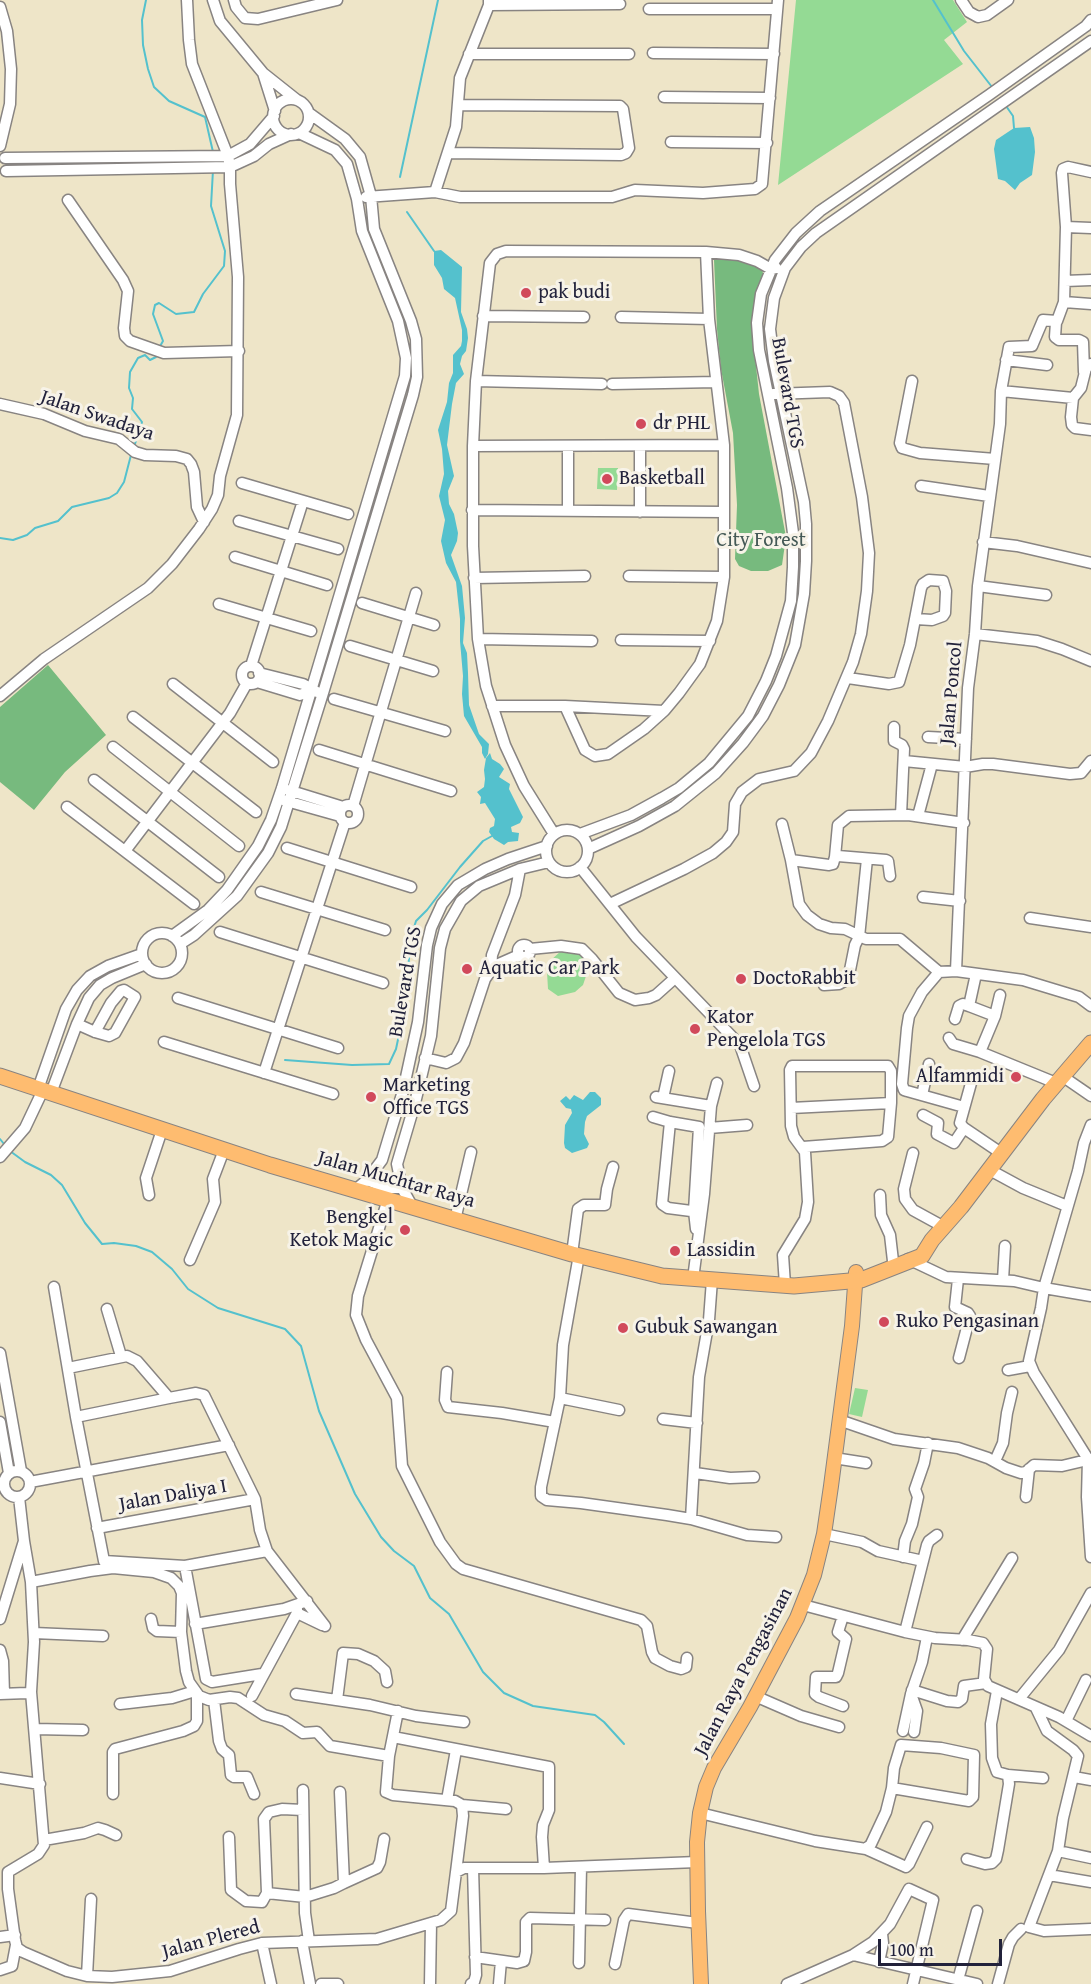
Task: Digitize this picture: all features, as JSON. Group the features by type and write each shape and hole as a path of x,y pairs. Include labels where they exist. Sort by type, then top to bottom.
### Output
{"highway":[{"name":"Jalan Muchtar Raya","path":"0,1076 224,1150 575,1255 648,1273 693,1279 787,1285 856,1277 903,1260 922,1256 932,1240 1059,1079 1091,1043"}],"main road":[{"name":"Jalan Raya Pengasinan","path":"701,1984 697,1862 700,1813 706,1787 714,1768 803,1605 814,1575 824,1533 856,1277"}],"street":[{"path":"0,696 44,659 148,588 172,564 204,522 218,495 220,476 236,422 238,405 238,277 229,161 192,63 187,0"},
{"path":"176,940 208,910 243,868 286,795 417,377 416,339 374,229 371,196 360,157 345,139 309,113 305,105 263,73 220,21 213,0"},
{"path":"234,0 244,18 258,20 337,0"},
{"path":"961,0 969,12 978,17 987,15 1008,0"},
{"path":"435,192 456,127 460,78 489,3 620,4"},
{"path":"357,199 435,192 460,197 612,197 635,190 703,193 755,189 762,184 778,5 649,9"},
{"path":"0,7 7,31 11,69 10,104 0,146"},
{"name":"Bulevard TGS","path":"580,834 631,815 679,788 709,763 736,732 754,705 776,656 790,601 793,533 790,506 759,350 757,323 761,294 771,269 789,241 808,220 1005,84 1086,26 1091,20"},
{"name":"Bulevard TGS","path":"588,849 675,806 716,773 763,716 774,696 795,645 802,609 806,564 804,502 772,351 770,319 777,286 785,268 816,232 1091,40"},
{"path":"652,53 774,54"},
{"path":"469,54 629,54"},
{"path":"263,73 278,129 335,150 347,164 357,199 362,231 401,330 406,358 405,376 317,692"},
{"path":"990,94 999,104"},
{"path":"664,96 770,98"},
{"path":"2,157 229,161 249,144 284,101 297,100"},
{"path":"448,153 621,155 629,148 623,109 620,106 458,105"},
{"path":"3,174 229,161 254,156 269,144 295,134 306,127 309,113"},
{"path":"671,142 767,143"},
{"path":"2,157 8,166 3,174"},
{"path":"1091,172 1071,167 1063,169 1066,227 1065,281 1064,302 1056,322 1055,337 1059,340 1083,342 1088,368 1081,388 1073,398 1072,425 1075,428 1091,430"},
{"path":"68,200 123,280 128,291 124,336 137,345 164,353 239,351"},
{"path":"1066,227 1091,228"},
{"path":"554,834 514,766 505,746 486,686 478,639 472,510 473,446 476,381 490,263 494,256 501,252 706,252 739,255 771,269 785,268"},
{"path":"565,706 585,750 596,756 604,756 664,711 700,664 710,641 721,602 724,577 724,445 709,319 706,252"},
{"path":"1065,281 1091,280"},
{"path":"1064,302 1091,304"},
{"path":"483,316 584,317"},
{"path":"621,317 709,319"},
{"path":"1047,365 1006,360 1010,346 1032,346 1043,320 1056,322"},
{"name":"Jalan Poncol","path":"956,971 968,688 983,542 1000,424 1001,391 1006,360"},
{"path":"476,381 607,384 716,382"},
{"path":"912,381 900,443 902,448 920,453 994,459"},
{"path":"1001,391 1073,398"},
{"path":"610,904 684,869 713,853 726,842 732,832 735,804 739,795 759,779 785,774 799,768 819,738 848,678 861,634 869,553 862,497 844,403 839,396 830,392 767,395"},
{"name":"Jalan Swadaya","path":"0,404 44,414 85,431 119,439 130,448 146,455 176,456 187,459 194,472 197,507 204,522"},
{"path":"473,446 724,445"},
{"path":"568,447 568,511"},
{"path":"640,447 640,512"},
{"path":"242,483 348,514"},
{"path":"921,486 989,496"},
{"path":"125,851 223,723 254,676 266,618 303,501"},
{"path":"472,510 724,512"},
{"path":"239,521 338,549"},
{"path":"983,542 1017,546 1091,563"},
{"path":"235,556 327,585"},
{"path":"793,564 806,564"},
{"path":"474,578 585,576"},
{"path":"629,576 724,577"},
{"path":"978,586 1046,595"},
{"path":"264,1073 345,813 365,765 416,593"},
{"path":"363,603 434,625"},
{"path":"219,604 311,631"},
{"path":"848,678 889,684 899,682 905,667 915,619"},
{"path":"975,634 1037,641 1091,661"},
{"path":"478,639 592,641"},
{"path":"621,640 710,641"},
{"path":"350,646 433,671"},
{"path":"254,676 303,684 317,692"},
{"path":"172,684 273,762"},
{"path":"334,699 446,731"},
{"path":"492,706 565,706 664,711"},
{"path":"133,717 256,812"},
{"path":"894,727 894,741 903,746 901,815"},
{"path":"928,737 966,738"},
{"path":"113,747 239,846"},
{"path":"319,750 451,791"},
{"path":"904,761 965,767 993,764 1070,774 1081,773 1091,761"},
{"path":"918,816 932,764"},
{"path":"94,780 219,877"},
{"path":"286,795 345,813"},
{"path":"67,807 194,903"},
{"path":"791,860 833,864 838,825 849,816 918,816 964,823"},
{"path":"782,824 799,903 807,915 819,924 845,929 866,939 900,939 939,972 956,971 1032,982 1079,997 1091,1006"},
{"path":"567,830 580,834 588,849 588,856 580,867 567,872 560,871 549,862 546,855 547,846 554,834 567,830"},
{"name":"Bulevard TGS","path":"355,1190 382,1160 395,1120 418,1022 427,945 431,928 442,904 459,885 485,869 547,846"},
{"path":"287,848 411,887"},
{"path":"835,857 841,855 888,861 890,876"},
{"path":"824,985 839,984 848,979 855,945 859,937 867,859"},
{"name":"Bulevard TGS","path":"412,1206 402,1188 397,1164 431,1036 440,948 449,921 461,901 488,882 520,869 549,862"},
{"path":"580,867 636,937 740,1046 754,1086"},
{"path":"425,1058 446,1063 456,1058 490,970 492,955 515,895 520,869"},
{"path":"261,892 385,930"},
{"path":"922,897 960,902"},
{"path":"1030,918 1091,927"},
{"path":"220,932 382,983"},
{"path":"162,933 176,940 181,959 172,970 158,972 144,959 145,944 152,936 162,933"},
{"path":"501,934 523,950"},
{"path":"490,970 523,950 561,946 582,949 619,993 635,1000 656,995 675,978"},
{"path":"3,1154 25,1128 89,998 100,985 144,959"},
{"path":"44,1091 66,1009 77,990 90,976 108,966 144,959"},
{"path":"939,972 922,992 909,1016 902,1084 904,1090 964,1107"},
{"path":"969,1006 976,974"},
{"path":"980,1052 995,1016 1000,995"},
{"path":"178,998 338,1048"},
{"path":"955,1019 959,1006 963,1004 995,1016"},
{"path":"77,1024 95,1032"},
{"path":"949,1038 953,1044 1059,1079 1091,1096"},
{"path":"164,1042 333,1094"},
{"path":"922,1095 929,1064"},
{"path":"787,1285 783,1255 805,1219 808,1202 805,1152 794,1137 791,1126 790,1070 792,1066 888,1066 891,1071 891,1103 888,1137 882,1141 803,1147"},
{"path":"669,1071 659,1098 711,1106"},
{"path":"973,1076 960,1123 1001,1153"},
{"path":"698,1212 711,1106 717,1083"},
{"path":"403,1091 417,1094"},
{"path":"791,1108 891,1103"},
{"path":"923,1115 938,1122 937,1134 952,1143 964,1128"},
{"path":"653,1117 699,1127 699,1233 693,1279"},
{"path":"395,1120 407,1126"},
{"path":"670,1122 662,1204 668,1208 698,1212"},
{"path":"709,1128 747,1125"},
{"path":"149,1195 146,1178 162,1130"},
{"path":"1090,1130 1044,1288 1043,1303 1031,1348 1030,1366 1090,1459 1086,1497 1091,1557"},
{"path":"190,1260 214,1202 213,1179 224,1150"},
{"path":"455,1220 471,1152"},
{"path":"913,1153 904,1189 905,1199 913,1210 944,1227"},
{"path":"382,1160 397,1164"},
{"path":"613,1167 605,1205 584,1204 578,1209 575,1255 563,1345 560,1398 541,1496 543,1499 691,1519 747,1535 776,1537"},
{"path":"988,1169 1023,1188 1067,1206"},
{"path":"367,1179 386,1188 402,1188"},
{"path":"880,1195 881,1215 903,1260 939,1275 1003,1280 1091,1296"},
{"path":"388,1199 357,1296 356,1315 363,1333 398,1398 402,1466 450,1558 463,1569 642,1620 647,1626 655,1658 681,1669 686,1667 687,1658"},
{"path":"1003,1280 1005,1245"},
{"path":"958,1278 955,1307 968,1313 970,1317 959,1358"},
{"path":"691,1519 700,1368 709,1320 712,1280"},
{"path":"54,1287 104,1561 185,1566 267,1551"},
{"path":"107,1309 121,1356"},
{"path":"0,1353 1,1369 21,1471 29,1477 30,1482 28,1492 19,1497 9,1494 2,1487 9,1473 0,1422"},
{"path":"68,1368 127,1356 137,1361 169,1398"},
{"path":"1008,1370 1030,1366"},
{"path":"447,1372 445,1400 448,1407 555,1422"},
{"path":"995,1461 1004,1443 1012,1392"},
{"path":"76,1417 196,1393 204,1395 255,1499 260,1530 267,1551 300,1606"},
{"path":"560,1398 619,1410"},
{"path":"663,1419 697,1423"},
{"path":"839,1420 894,1439 958,1448 995,1461 1016,1472 1026,1472 1034,1465 1062,1466 1090,1459"},
{"path":"903,1557 905,1541 910,1531 918,1497 916,1488 928,1443"},
{"path":"30,1482 230,1445"},
{"path":"834,1458 866,1463"},
{"path":"1026,1497 1029,1469"},
{"path":"9,1473 21,1471"},
{"path":"695,1473 730,1478 754,1477"},
{"path":"0,1970 12,1966 15,1940 8,1872 38,1854 43,1848 44,1840 31,1692 34,1633 31,1582 19,1497"},
{"name":"Jalan Daliya I","path":"97,1528 255,1499"},
{"path":"824,1533 864,1543 878,1551 923,1561"},
{"path":"905,1632 929,1541 936,1535"},
{"path":"0,1619 24,1541"},
{"path":"962,1640 1011,1558"},
{"path":"185,1566 208,1681 262,1674"},
{"path":"31,1582 102,1569 154,1572 171,1578 179,1586 183,1599 181,1632 186,1671 189,1682 196,1693 206,1700 234,1697 264,1715 285,1721 303,1733 317,1732 330,1746 389,1756"},
{"path":"1018,1699 1059,1650 1091,1593"},
{"path":"803,1605 927,1637 979,1641 985,1644 987,1649 984,1679 986,1683 1066,1721 1091,1736"},
{"path":"195,1624 300,1606"},
{"path":"252,1696 300,1606"},
{"path":"843,1616 838,1632 846,1639 838,1672 836,1677 816,1677 815,1694 843,1706"},
{"path":"151,1619 153,1628 157,1631 181,1632"},
{"path":"34,1633 103,1636"},
{"path":"909,1731 911,1692 922,1662 927,1637"},
{"path":"0,1650 3,1661 2,1694 27,1693"},
{"path":"337,1700 343,1653 358,1654 374,1661 385,1671 387,1682"},
{"path":"1066,1721 1086,1680"},
{"path":"911,1692 958,1702 962,1699 964,1686 986,1683"},
{"path":"997,1690 991,1724 992,1764 997,1772 1043,1778"},
{"path":"120,1704 196,1693"},
{"path":"113,1794 114,1750 194,1726 197,1721 196,1693"},
{"path":"296,1694 398,1710 416,1716 464,1722"},
{"path":"755,1696 801,1716 839,1727"},
{"path":"214,1700 219,1741 222,1749 229,1755 232,1776 247,1777 254,1794"},
{"path":"1036,1708 1047,1731 1077,1754 1058,1851 1029,1928 1044,1931 1091,1929"},
{"path":"398,1710 389,1756 385,1790 387,1793 455,1801 462,1805 506,1809"},
{"path":"35,1730 84,1730"},
{"path":"393,1737 549,1767 549,1810 543,1825 542,1837 544,1868"},
{"path":"867,1849 872,1844 882,1823 901,1745 941,1748 975,1755 971,1800 892,1788"},
{"path":"447,1800 456,1750"},
{"path":"967,1859 985,1864 996,1860 1009,1789 1008,1775"},
{"path":"0,1778 40,1784"},
{"path":"1074,1778 1091,1780"},
{"path":"303,1790 305,1941 310,1984"},
{"path":"340,1792 344,1883"},
{"path":"456,1872 463,1816 462,1805"},
{"path":"228,1837 231,1890 246,1901 262,1902 267,1893 264,1820 269,1812 282,1809 303,1809"},
{"path":"700,1813 815,1841 867,1849 906,1867 927,1827"},
{"path":"44,1840 84,1833 98,1828 116,1835"},
{"path":"267,1893 305,1897 344,1883 376,1868 380,1862 384,1839"},
{"path":"1058,1851 1091,1858"},
{"path":"456,1872 464,1868 544,1868 697,1862"},
{"path":"579,1963 581,1867"},
{"path":"471,1984 476,1975 473,1868"},
{"name":"Jalan Plered","path":"15,1940 19,1950 45,1962 87,1976 112,1981 132,1980 177,1970 262,1943 376,1939 444,1919 451,1911 456,1872"},
{"path":"1049,1875 1091,1882"},
{"path":"791,1982 853,1955 882,1934 897,1913 908,1890 911,1889 933,1898 914,1984"},
{"path":"87,1976 91,1899"},
{"path":"958,1980 977,1911"},
{"path":"615,1964 624,1920 628,1914 698,1923"},
{"path":"475,1957 517,1963 525,1959 525,1925 528,1918 605,1920"},
{"path":"430,1984 431,1923"},
{"path":"998,1984 1009,1944 1021,1929"},
{"path":"879,1962 883,1943 882,1934"},
{"path":"0,1937 15,1940"},
{"path":"262,1943 271,1984"},
{"path":"853,1955 977,1984"},
{"path":"499,1984 501,1961"},
{"path":"791,1982 813,1984"},
{"path":"322,1984 338,1984"}],"green space":[{"path":"796,0 953,0 967,22 944,40 963,64 778,185"},
{"name":"City Forest","path":"728,257 749,263 762,270 764,276 753,309 754,347 759,394 786,537 782,565 768,571 751,571 739,566 735,559 737,505 733,433 721,369 714,260"},
{"name":"Basketball","path":"598,468 618,468 617,490 597,489"},
{"path":"48,665 106,735 65,772 34,810 0,782 0,707"},
{"path":"561,951 582,955 588,970 583,985 575,992 558,996 548,989 547,972 551,960"},
{"path":"855,1388 868,1390 862,1417 849,1414"}],"water":[{"path":"1030,127 1035,152 1032,175 1020,183 1015,190 1005,181 998,179 994,149 996,140 1014,128"},
{"path":"441,250 462,267 461,312 468,338 466,351 460,364 464,374 456,383 452,404 447,445 454,476 448,491 449,504 454,514 458,533 451,555 462,586 465,618 463,643 467,653 469,705 479,734 489,744 485,759 482,747 464,716 456,582 446,563 441,541 445,520 439,496 444,474 438,430 453,373 453,355 461,346 462,330 455,298 444,289 442,278 434,265 434,251"},
{"path":"490,753 492,759 504,769 499,777 510,784 509,789 523,817 520,823 511,827 512,832 519,833 518,841 504,845 494,839 489,832 494,826 495,819 485,803 480,804 481,797 477,792 484,787 486,758"},
{"path":"590,1092 595,1092 601,1098 601,1105 587,1116 585,1122 584,1134 589,1144 587,1148 572,1153 565,1148 564,1143 565,1125 572,1113 571,1109 566,1108 560,1101 566,1096 570,1100 574,1095 583,1100"}],"waterway":[{"path":"146,0 142,20 143,45 154,87 169,101 205,117 213,152"},
{"path":"400,177 438,0"},
{"path":"933,0 964,51 992,87"},
{"path":"1006,106 1013,116 1014,128"},
{"path":"159,348 163,341 153,314 155,305 159,303 176,314 194,312 203,294 224,266 225,251 211,206 213,170"},
{"path":"407,212 434,251"},
{"path":"134,447 142,422 132,409 133,398 129,388 130,372 138,358 145,355 150,360 157,354"},
{"path":"0,538 13,540 27,535 35,528 58,521 72,507 109,498 117,493 124,482 131,455"},
{"path":"285,1060 352,1065 389,1064 396,1049 404,1011 411,937 416,921 483,841 492,836"},
{"path":"0,1139 4,1144"},
{"path":"10,1151 25,1162 51,1175 62,1185 85,1223 102,1244 136,1246 152,1252 172,1269 188,1289 218,1308 285,1329 301,1346 319,1411 355,1494 381,1537 394,1551 414,1566 430,1598 449,1614 483,1672 504,1693 533,1706 595,1715 624,1744"}],"place":[{"name":"pak budi","path":"526,293"},
{"name":"dr PHL","path":"641,424"},
{"name":"Basketball","path":"607,479"},
{"name":"Aquatic Car Park","path":"467,969"},
{"name":"DoctoRabbit","path":"741,979"},
{"name":"Kator Pengelola TGS","path":"695,1029"},
{"name":"Alfammidi","path":"1016,1077"},
{"name":"Marketing Office TGS","path":"371,1097"},
{"name":"Bengkel Ketok Magic","path":"405,1230"},
{"name":"Lassidin","path":"675,1251"},
{"name":"Ruko Pengasinan","path":"884,1322"},
{"name":"Gubuk Sawangan","path":"623,1328"}]}
